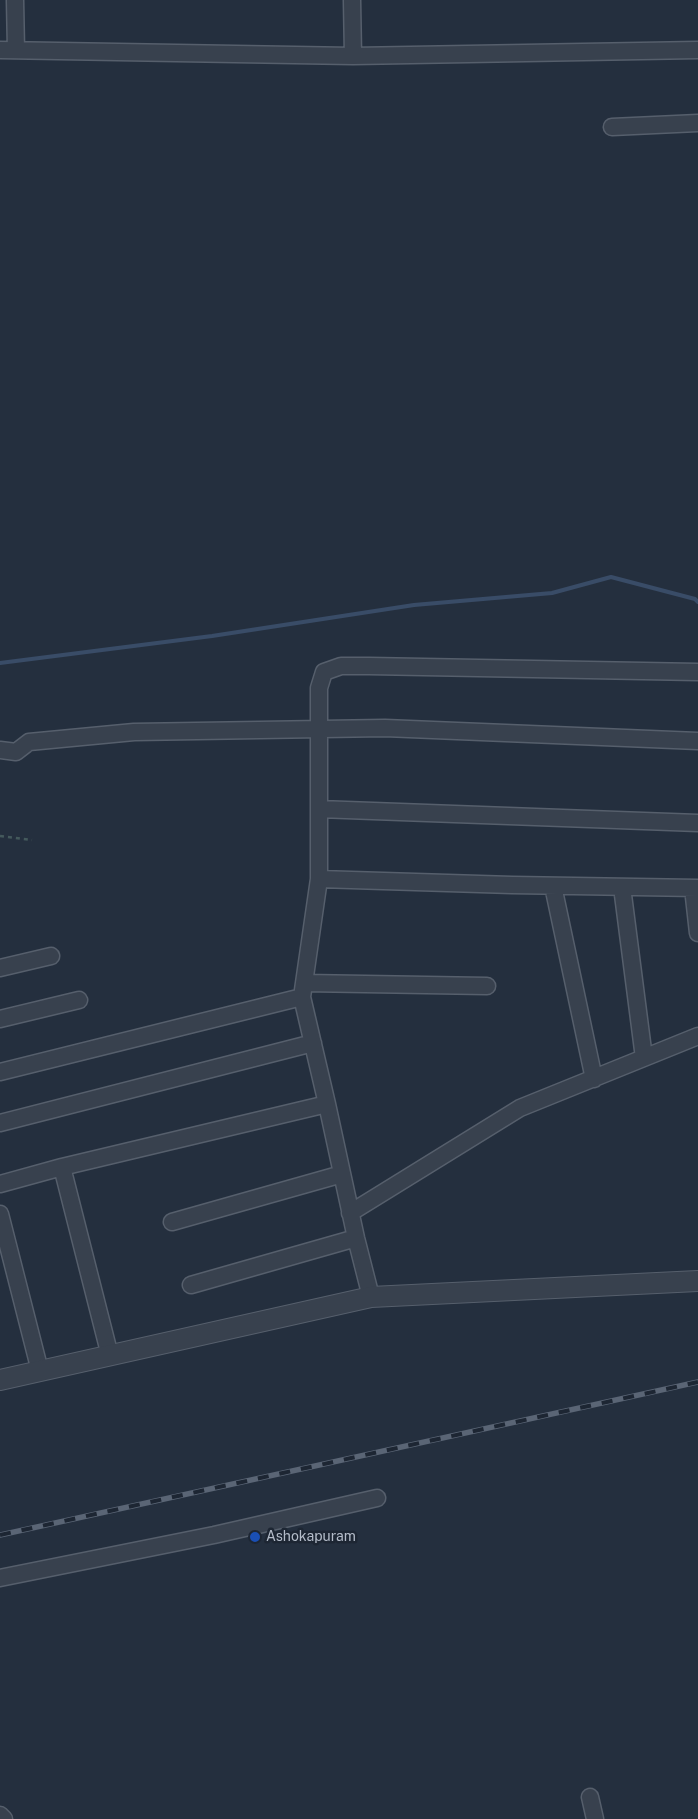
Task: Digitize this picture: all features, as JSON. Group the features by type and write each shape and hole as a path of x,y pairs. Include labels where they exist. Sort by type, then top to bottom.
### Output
{"street":[{"path":"15,0 8,50 353,56 698,50"},
{"path":"352,0 353,56"},
{"path":"612,127 698,122"},
{"path":"371,1297 350,1213 303,990 319,879 319,688 324,672 341,666 698,672"},
{"path":"0,750 16,752 29,742 134,732 385,728 698,741"},
{"path":"319,809 698,823"},
{"path":"319,879 696,888 698,933"},
{"path":"553,886 594,1078"},
{"path":"622,887 644,1058"},
{"path":"0,968 51,956"},
{"path":"0,1072 303,990 487,986"},
{"path":"0,1019 79,1000"},
{"path":"350,1213 520,1108 698,1036"},
{"path":"0,1123 313,1043"},
{"path":"0,1184 62,1167 327,1104"},
{"path":"62,1167 110,1356"},
{"path":"172,1222 342,1174"},
{"path":"0,1214 6,1266 40,1372"},
{"path":"191,1285 356,1238"},
{"path":"0,1380 371,1297 698,1281"},
{"path":"0,1578 214,1535 376,1498"},
{"path":"590,1797 595,1819"},
{"path":"0,1815 4,1819"}],"path":[{"path":"0,836 32,840"}],"waterway":[{"path":"0,663 212,636 414,605 552,593 611,577 695,599 698,602"}],"railway":[{"path":"0,1535 698,1382"}],"place":[{"name":"Ashokapuram","path":"255,1537"}]}
